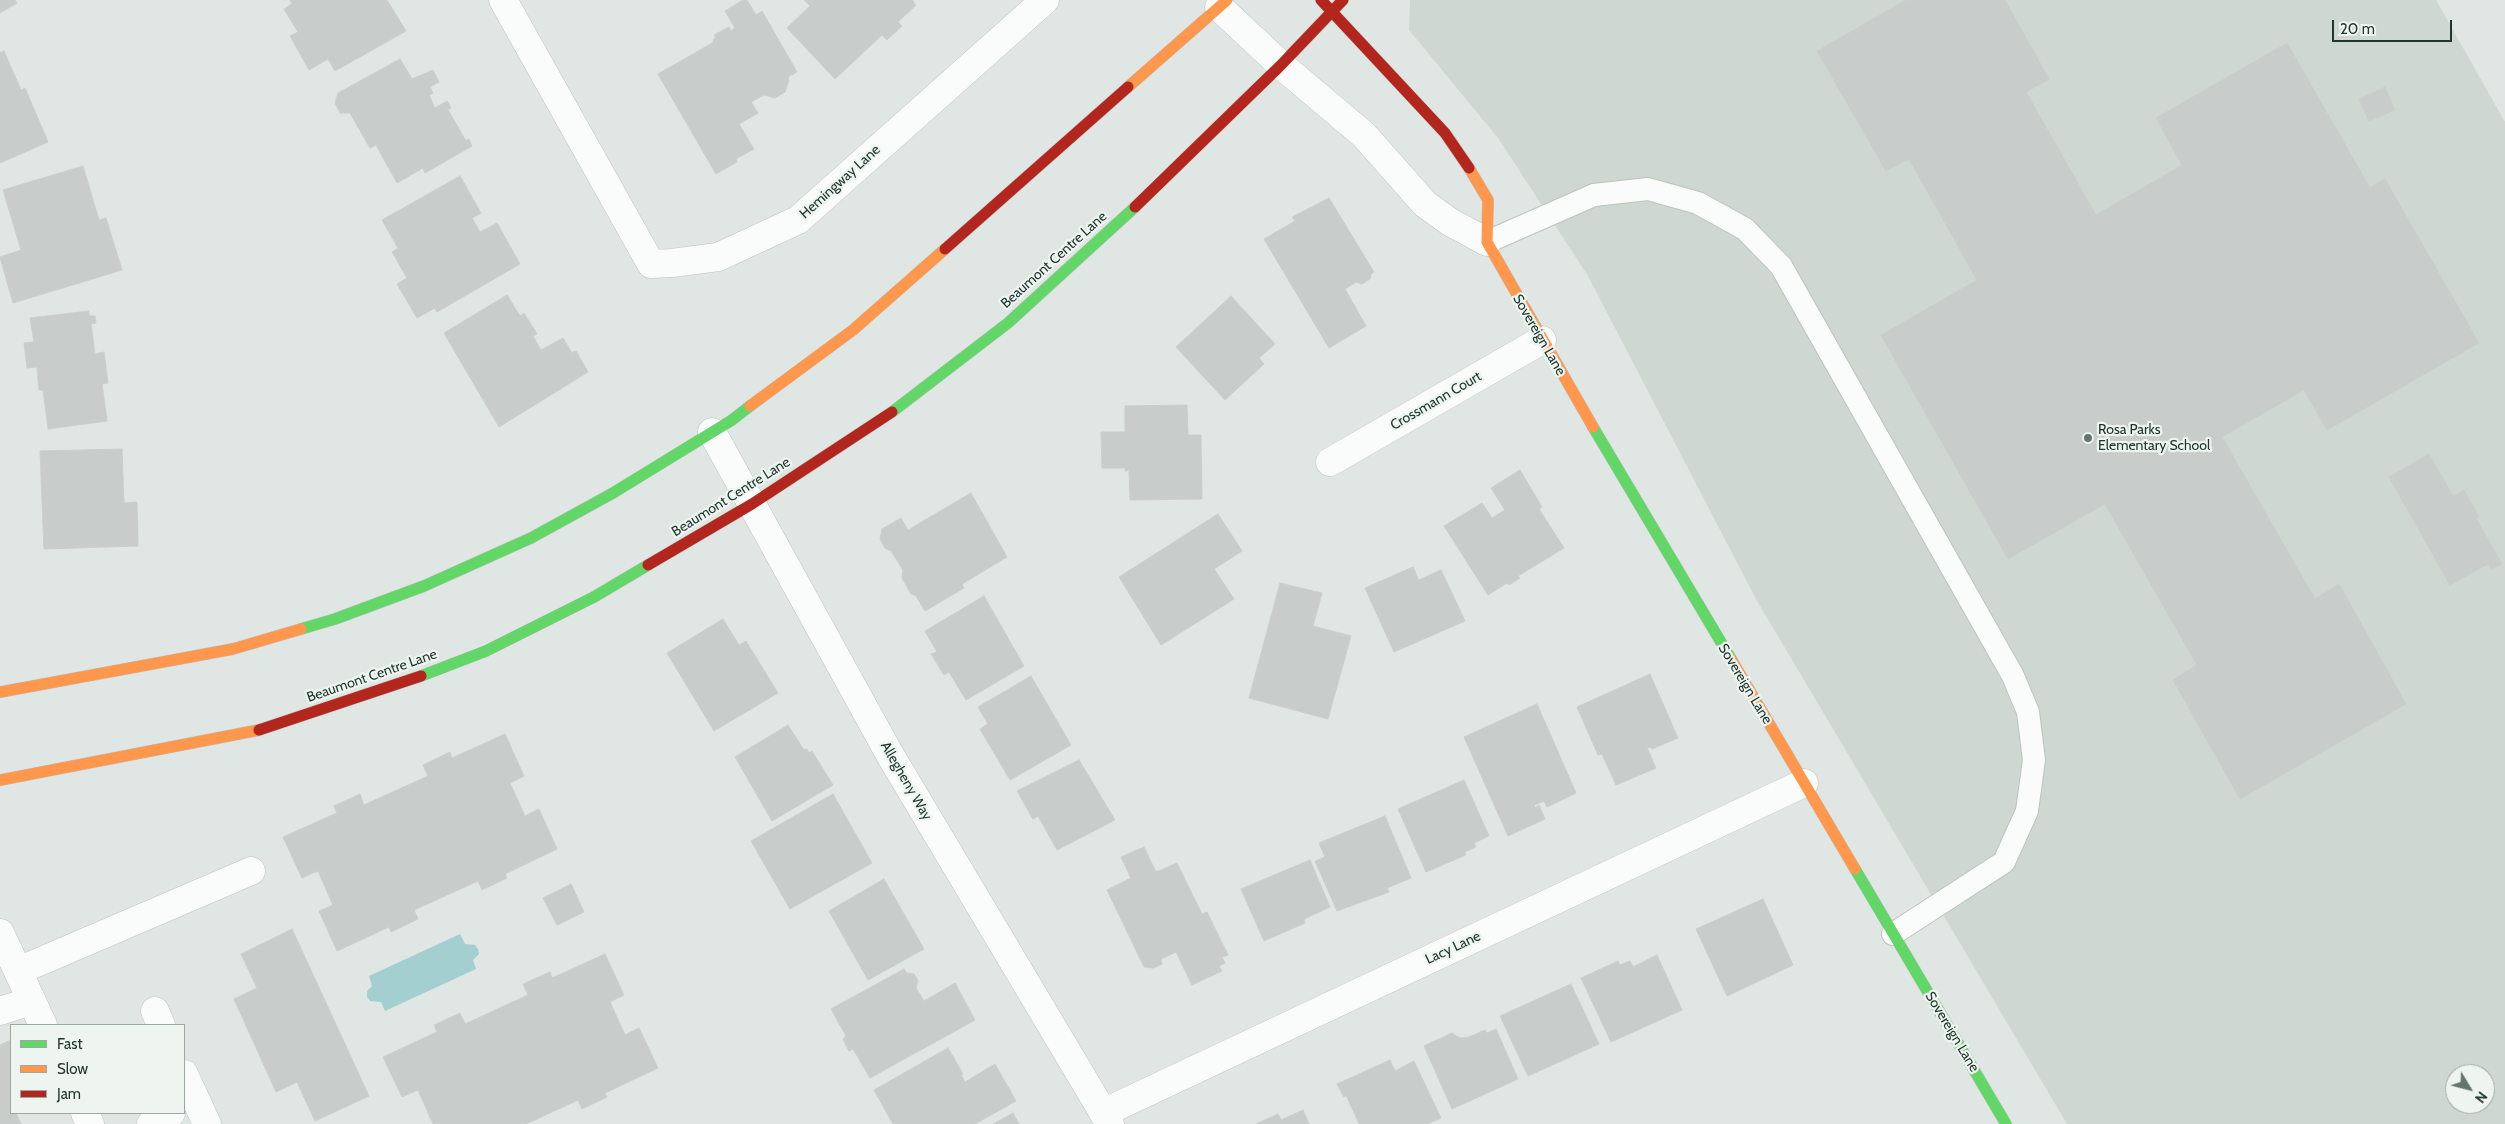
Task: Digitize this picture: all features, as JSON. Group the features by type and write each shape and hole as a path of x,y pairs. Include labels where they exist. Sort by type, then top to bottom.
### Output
{"street":[{"name":"Hemingway Lane","path":"503,0 651,264 672,264 718,257 798,220 1045,0"},
{"path":"0,692 233,649 335,619 424,586 531,538 613,493 732,420 853,330 1223,4 1281,65 1364,135 1425,204 1450,222 1487,242 1488,200 1445,133 1321,0"},
{"name":"Beaumont Centre Lane","path":"0,780 264,729 390,688 486,651 594,597 752,504 909,400 1008,323 1129,212 1281,65 1342,0"},
{"name":"Sovereign Lane","path":"1487,242 1542,340 2006,1124"},
{"name":"Crossmann Court","path":"1330,462 1542,340"},
{"name":"Allegheny Way","path":"712,432 889,753 1106,1118"},
{"name":"Lacy Lane","path":"1106,1118 1804,783"},
{"path":"18,972 251,871"},
{"path":"0,933 44,1024"},
{"path":"0,1011 32,1000"},
{"path":"185,1079 190,1102 207,1124"},
{"path":"150,1124 169,1114"}],"lane":[{"path":"1487,242 1594,195 1648,189 1698,203 1745,229 1781,266 2013,676 2028,712 2034,760 2027,810 2004,862 1893,934"}],"shaded area":[{"name":"Rosa Parks Elementary School","path":"1410,0 2436,0 2505,122 2505,1124 2067,1124 1756,599 1588,276 1498,138 1409,30"}],"water":[{"path":"460,934 465,944 475,945 478,949 479,954 473,960 476,969 385,1011 381,1002 370,1001 367,997 367,991 372,986 369,976"}],"building":[{"path":"0,0 15,0 17,3 0,13"},
{"path":"290,0 387,0 406,31 335,71 328,59 309,70 290,36 298,32 284,9 292,4"},
{"path":"743,0 747,0 756,15 762,11 797,72 788,77 789,80 785,92 775,98 764,95 751,102 758,113 739,124 754,149 736,159 737,162 716,174 658,74 714,42 713,40 716,38 714,35 729,27 731,31 735,28 725,11"},
{"path":"804,0 912,0 916,5 898,22 902,26 887,40 882,35 835,79 787,28 810,6"},
{"path":"1906,0 2005,0 2049,79 2026,92 2096,215 2182,165 2156,118 2287,43 2370,188 2385,179 2479,343 2327,430 2304,390 2222,437 2315,599 2339,584 2406,704 2240,799 2173,680 2197,665 2105,504 2008,559 1881,335 1977,280 1909,159 1886,171 1817,51"},
{"path":"4,51 21,90 25,88 48,142 0,163 0,53"},
{"path":"400,59 412,79 433,70 439,82 430,87 433,93 429,95 435,108 447,101 451,108 448,110 466,141 469,139 472,146 425,173 423,168 397,183 376,145 370,148 350,113 340,113 335,103 338,93"},
{"path":"2385,87 2395,110 2369,121 2359,99"},
{"path":"83,166 99,220 106,218 122,270 13,303 0,257 21,250 3,190"},
{"path":"460,176 481,213 472,218 480,232 497,223 520,264 437,312 435,308 417,318 397,284 407,278 392,252 398,248 382,220"},
{"path":"1329,198 1374,272 1371,274 1370,279 1362,284 1356,282 1345,289 1366,326 1329,348 1264,239 1295,221 1292,217"},
{"path":"507,295 520,316 524,313 537,334 533,336 541,350 563,338 572,353 576,351 588,372 499,427 444,333"},
{"path":"1231,296 1275,344 1259,358 1264,364 1225,400 1176,347"},
{"path":"89,311 89,316 95,316 96,323 91,324 95,354 104,352 108,383 102,384 107,421 48,429 43,390 39,390 37,367 27,368 24,343 34,342 30,318"},
{"path":"1187,405 1188,435 1201,435 1202,499 1130,500 1129,470 1125,471 1125,468 1102,468 1101,432 1125,432 1125,406"},
{"path":"122,449 124,503 137,502 138,546 44,549 40,451"},
{"path":"2429,454 2453,496 2464,490 2479,517 2476,518 2502,564 2491,569 2488,564 2450,585 2389,477"},
{"path":"1520,470 1542,507 1539,509 1564,548 1518,576 1520,578 1509,585 1507,583 1488,595 1444,526 1482,503 1492,518 1505,510 1491,488"},
{"path":"971,493 1007,557 962,584 964,588 925,611 916,596 911,594 902,578 903,570 891,551 885,548 880,539 882,529 901,518 908,530"},
{"path":"1218,514 1242,551 1214,569 1234,599 1161,645 1119,577"},
{"path":"1413,567 1419,580 1441,570 1465,621 1394,652 1365,588"},
{"path":"1280,583 1322,593 1313,626 1351,636 1328,719 1249,698"},
{"path":"984,596 1024,666 966,700 949,672 944,675 931,654 937,652 925,631"},
{"path":"723,619 739,645 746,641 778,693 714,731 667,653"},
{"path":"1650,674 1678,738 1652,749 1651,747 1647,748 1656,768 1616,785 1602,754 1598,755 1577,707"},
{"path":"1031,676 1071,745 1010,780 980,729 988,724 978,707"},
{"path":"1537,704 1576,793 1547,807 1544,801 1534,805 1535,808 1539,805 1545,819 1508,836 1464,737"},
{"path":"788,725 804,750 807,749 809,753 812,751 833,785 772,821 735,757"},
{"path":"505,734 524,776 510,783 525,816 539,809 557,849 505,874 507,878 482,890 478,881 414,910 418,919 391,932 389,927 337,951 319,911 333,905 318,871 302,878 283,837 337,813 334,806 360,794 364,805 428,776 423,765 450,752 452,758"},
{"path":"1079,760 1115,820 1057,850 1038,816 1033,819 1017,791"},
{"path":"1464,780 1489,836 1474,843 1476,847 1465,852 1466,855 1426,872 1398,809"},
{"path":"833,794 872,863 790,909 751,841"},
{"path":"1385,816 1411,878 1387,888 1389,892 1337,911 1315,861 1325,857 1319,843"},
{"path":"1144,847 1156,872 1177,863 1202,914 1207,912 1228,955 1222,957 1225,963 1219,966 1222,971 1192,985 1176,952 1161,959 1162,964 1153,968 1144,967 1107,890 1131,878 1121,857"},
{"path":"1310,860 1330,907 1304,919 1305,923 1264,941 1241,889"},
{"path":"884,879 924,949 868,980 829,911"},
{"path":"571,884 584,912 557,925 543,898"},
{"path":"1763,899 1793,965 1727,996 1696,929"},
{"path":"292,929 369,1096 315,1121 297,1082 276,1092 234,999 257,988 241,954"},
{"path":"605,954 624,995 610,1002 625,1035 639,1028 658,1068 605,1093 607,1097 582,1109 578,1100 526,1124 433,1124 418,1090 402,1097 383,1057 437,1032 434,1025 460,1013 465,1024 528,995 523,984 550,972 552,978"},
{"path":"1657,955 1682,1010 1611,1042 1581,978 1618,961 1620,965 1630,961 1633,967"},
{"path":"904,969 907,973 914,974 918,981 916,988 924,1001 955,983 975,1020 870,1078 853,1049 849,1051 843,1039 846,1036 831,1009"},
{"path":"1571,984 1599,1044 1528,1076 1500,1016"},
{"path":"1496,1029 1518,1079 1452,1109 1424,1046 1452,1033 1460,1038 1469,1037 1485,1030 1487,1033"},
{"path":"10,1040 10,1114 16,1114 21,1124 0,1124 0,1045"},
{"path":"948,1048 963,1074 961,1075 965,1082 995,1064 1016,1101 975,1124 893,1124 874,1090"},
{"path":"1390,1060 1395,1071 1414,1061 1441,1118 1427,1124 1359,1124 1346,1095 1344,1097 1337,1084"},
{"path":"1303,1110 1309,1124 1256,1124 1278,1114 1281,1120"},
{"path":"1013,1113 1019,1124 993,1124"}],"traffic: fast":[{"path":"892,412 1008,323 1135,207"},
{"path":"301,629 335,619 424,586 531,538 613,493 732,420 750,406"},
{"path":"1593,427 1731,659"},
{"path":"421,676 486,651 594,597 648,565"},
{"path":"1855,869 2006,1124"}],"traffic: slow":[{"path":"1128,87 1227,0"},
{"path":"1469,168 1488,200 1487,242 1593,427"},
{"path":"750,406 853,330 945,249"},
{"path":"0,692 233,649 301,629"},
{"path":"1731,659 1855,869"},
{"path":"0,780 259,730"}],"traffic: jam":[{"path":"1321,0 1445,133 1469,168"},
{"path":"1135,207 1281,65 1343,0"},
{"path":"945,249 1128,87"},
{"path":"648,565 752,504 892,412"},
{"path":"259,730 421,676"}],"place":[{"name":"Rosa Parks Elementary School","path":"2088,438"}]}
